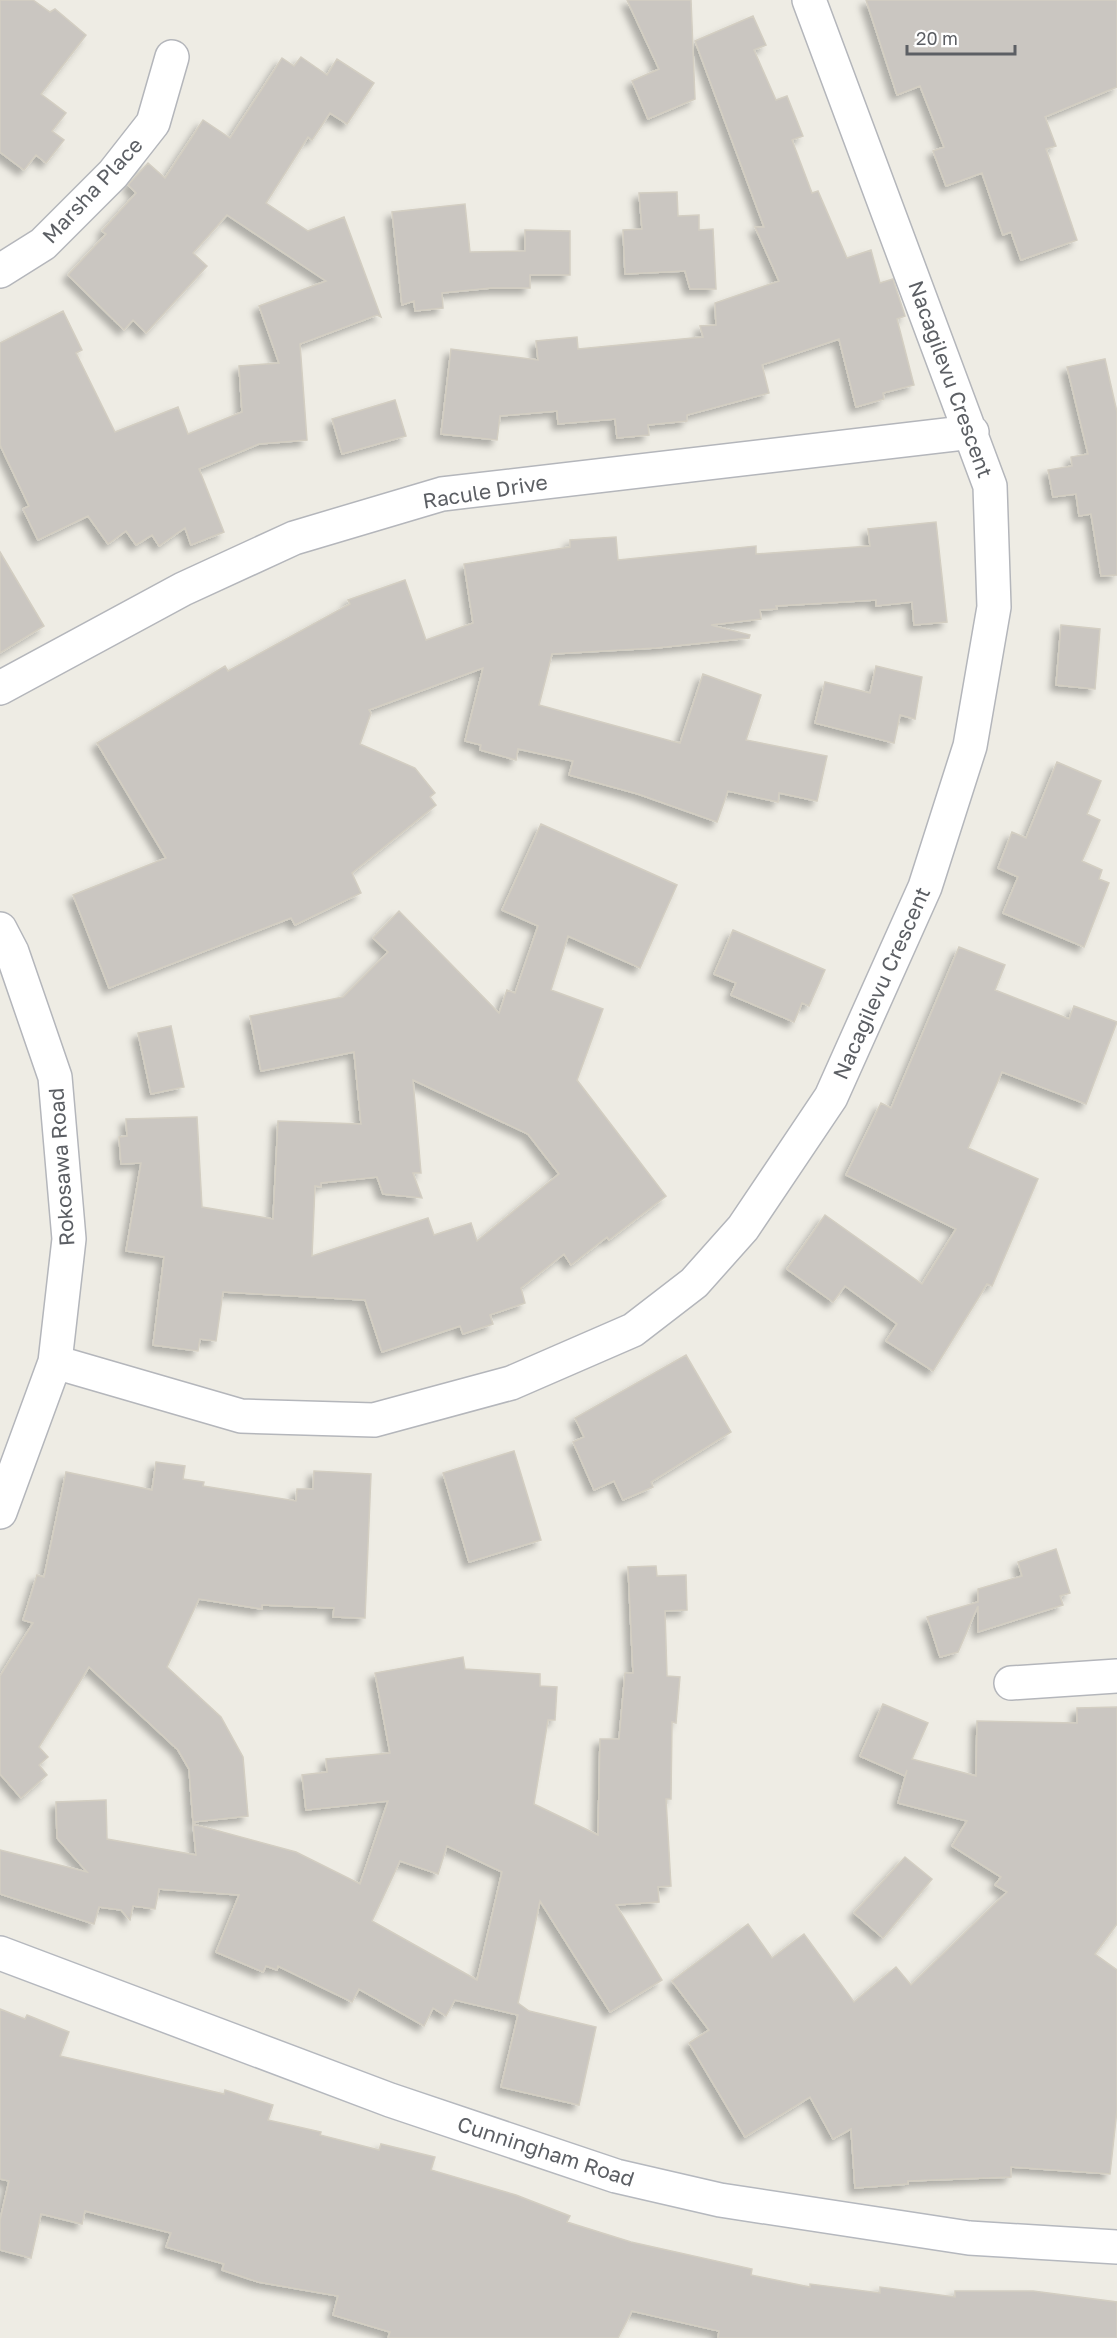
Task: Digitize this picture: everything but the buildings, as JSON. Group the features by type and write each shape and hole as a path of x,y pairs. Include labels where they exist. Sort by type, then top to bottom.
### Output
{"street":[{"name":"Nacagilevu Crescent","path":"55,1362 241,1416 374,1420 511,1383 633,1330 694,1283 743,1228 831,1097 925,886 970,746 994,607 990,486 972,432 809,0"},
{"name":"Marsha Place","path":"0,271 43,244 112,174 153,123 172,57"},
{"name":"Racule Drive","path":"0,688 183,589 294,537 442,494 972,432"},
{"name":"Rokosawa Road","path":"0,929 12,952 55,1077 69,1239 55,1362 0,1512"},
{"path":"1011,1683 1117,1676"},
{"name":"Cunningham Road","path":"0,1953 390,2100 616,2176 720,2200 969,2238 1117,2247"}]}
